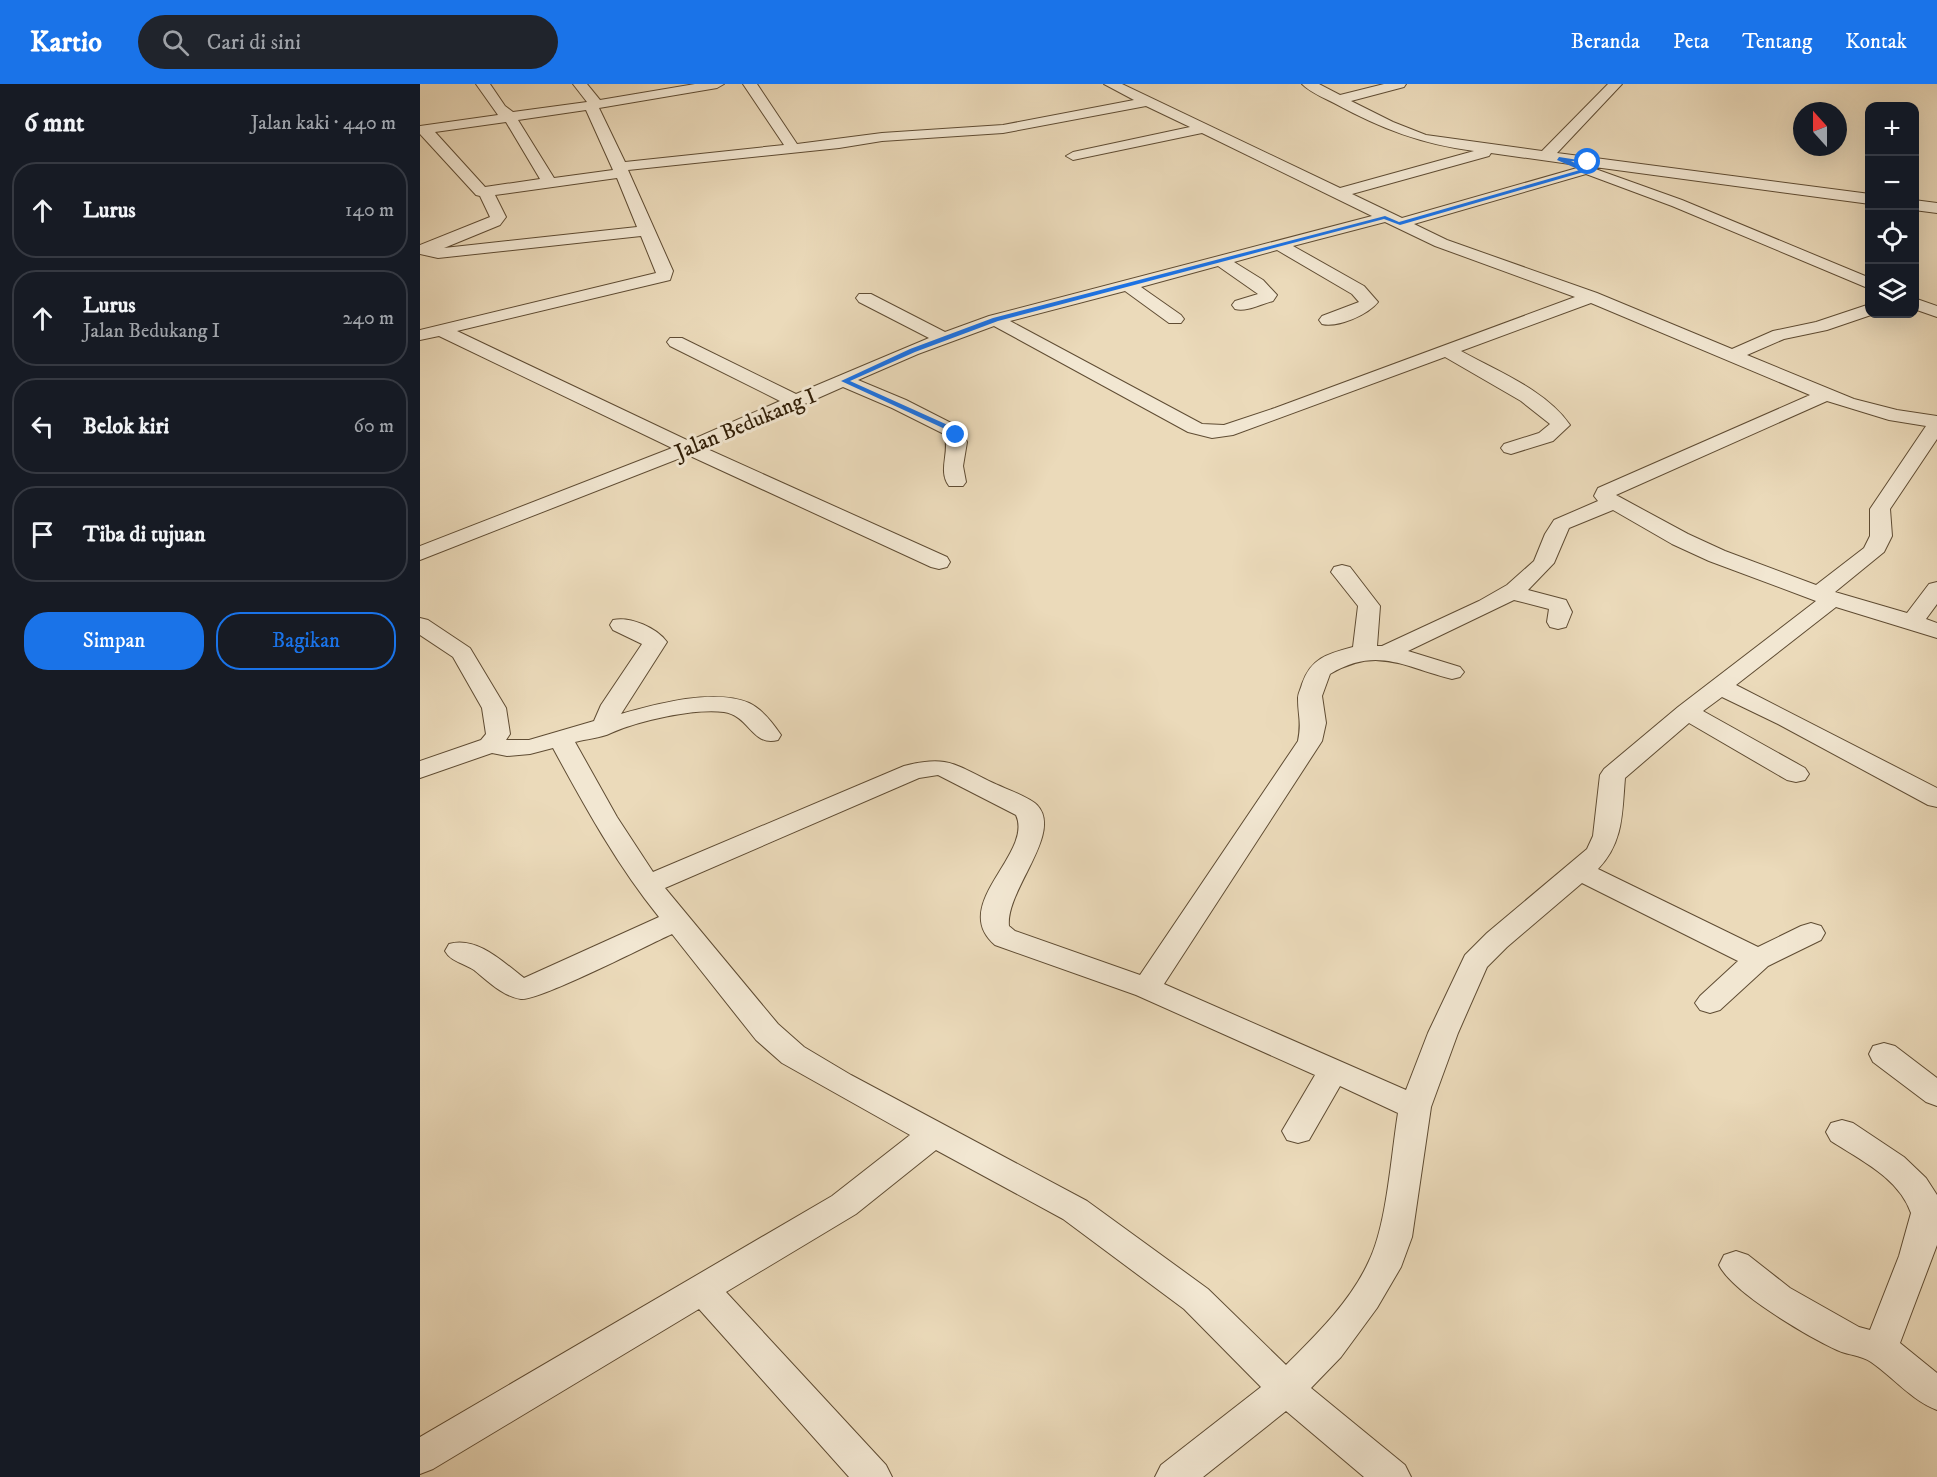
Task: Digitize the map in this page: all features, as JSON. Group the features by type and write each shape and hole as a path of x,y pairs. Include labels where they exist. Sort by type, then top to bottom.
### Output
{"street":[{"path":"483,84 509,116 550,183"},
{"path":"580,84 595,104"},
{"path":"420,335 664,276 665,271 620,170 587,84"},
{"path":"422,130 717,84"},
{"path":"750,84 792,147"},
{"path":"1111,84 1336,194 1459,250 1592,297 1825,395 1883,413 1937,423 1880,509 1881,536 1873,552 1721,687 1687,712 1613,775 1606,837 1598,853 1580,871 1497,940 1475,962 1443,1033 1416,1107 1395,1237 1384,1267 1349,1321 1286,1389 1174,1477"},
{"path":"1309,84 1412,136 1452,145 1607,163 1865,198"},
{"path":"1339,100 1399,84"},
{"path":"1552,158 1615,84"},
{"path":"422,130 480,191 486,192 620,170 792,147 882,137 1003,129 1145,102"},
{"path":"1073,156 1202,129"},
{"path":"1336,194 1494,150"},
{"path":"1552,158 1677,203 1865,282"},
{"name":"Jalan Bedukang I","path":"420,554 689,448 943,339 995,320 1585,170"},
{"path":"486,192 498,217 494,222 423,249 434,254 646,231"},
{"path":"1919,206 1937,208"},
{"path":"1281,246 1358,290 1369,302 1362,308 1328,320"},
{"path":"1222,261 1257,284 1268,295 1242,305"},
{"path":"1128,285 1175,319"},
{"path":"995,320 1195,428 1212,432 1226,431 1282,412 1592,297"},
{"path":"865,298 943,339"},
{"path":"1919,305 1937,312"},
{"path":"1732,355 1779,335 1821,326 1865,310"},
{"path":"441,330 689,448 939,562"},
{"path":"676,342 798,402"},
{"path":"1447,351 1541,406 1558,420 1560,425 1546,436 1511,448"},
{"path":"844,381 899,404 952,431 957,442 953,466 956,482"},
{"path":"1825,395 1605,492 1604,496 1680,539 1825,597 1912,621 1937,631"},
{"path":"1146,988 1310,741 1314,723 1310,696 1319,670 1347,654 1376,652 1484,609 1539,569 1548,557 1561,524 1613,502"},
{"path":"1342,572 1369,606 1365,630 1376,652 1452,672"},
{"path":"1912,621 1937,589"},
{"path":"1510,592 1558,605 1561,612 1558,621"},
{"path":"420,625 462,653 496,716 498,735 490,744 420,771"},
{"path":"603,728 617,698 655,642 642,633 621,625"},
{"path":"1721,687 1788,719 1937,799"},
{"path":"490,744 507,748 530,747 663,711 720,705 736,706 748,711 769,735"},
{"path":"1687,712 1796,774"},
{"path":"561,740 604,818 648,885 767,1032 794,1055 1076,1210 1196,1299 1286,1389 1392,1477"},
{"path":"648,885 913,771 928,767 941,767 1027,810 1033,820 1032,831 997,905 993,922 997,931 1005,938 1146,988 1416,1107"},
{"path":"1580,871 1758,959"},
{"path":"459,951 476,957 514,986 523,989 541,983 677,920"},
{"path":"1710,1003 1758,959 1811,933"},
{"path":"1884,1054 1937,1094"},
{"path":"1298,1131 1333,1071"},
{"path":"1842,1132 1898,1170 1933,1213 1880,1348"},
{"path":"420,1457 844,1204 934,1134"},
{"path":"1736,1265 1778,1298 1849,1339 1880,1348 1937,1394"},
{"path":"701,1288 873,1477"}],"route":[{"path":"956,435 947,427 844,381 912,350 995,320 1385,217 1398,224 1585,170 1559,159 1588,162"}]}
